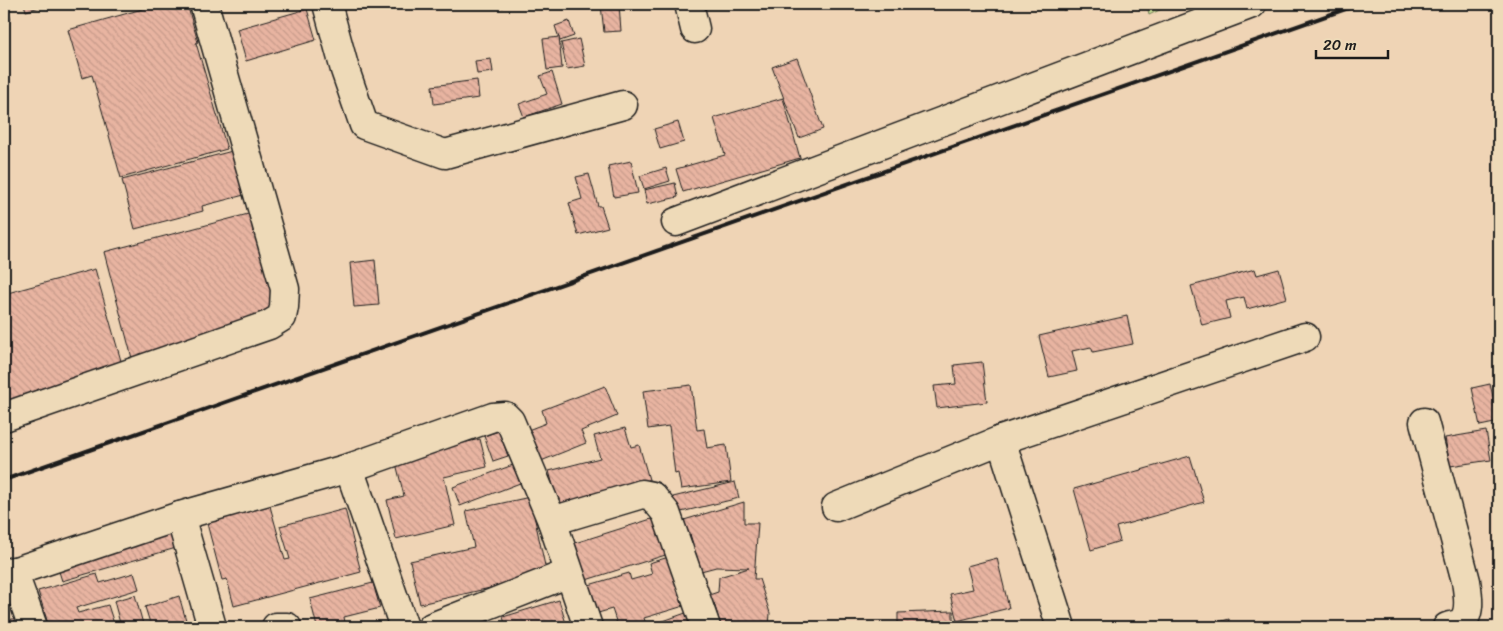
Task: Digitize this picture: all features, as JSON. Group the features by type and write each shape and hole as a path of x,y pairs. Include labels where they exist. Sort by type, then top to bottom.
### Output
{"street":[{"path":"4,417 270,325 282,317 285,289 204,4"},
{"path":"327,4 345,70 364,125 445,154 622,105"},
{"path":"676,222 1252,4"},
{"path":"836,507 1001,440 1305,337"},
{"path":"33,627 8,573 180,516 349,468 493,417 505,416 510,421 552,521 588,627"},
{"path":"1424,422 1467,591 1466,617 1460,623 1447,627"},
{"path":"1001,440 1061,627"},
{"path":"349,468 399,626"},
{"path":"552,521 642,494 652,496 666,513 706,627"},
{"path":"180,516 212,627"},
{"path":"432,627 569,573"},
{"path":"276,627 287,627"}],"green space":[{"path":"1147,4 1172,4 1149,15"}],"building":[{"path":"4,4 6,4 11,20 4,22"},
{"path":"24,4 49,4 26,11"},
{"path":"160,4 187,4 198,42 196,43 227,149 121,178 92,75 82,78 68,30"},
{"path":"501,4 517,4 502,7"},
{"path":"619,4 621,31 604,32 601,5"},
{"path":"1061,4 1087,4 1063,10"},
{"path":"307,9 316,40 246,61 237,29"},
{"path":"569,21 574,36 560,41 555,26"},
{"path":"559,37 562,68 547,70 543,39"},
{"path":"579,39 585,66 567,69 561,43"},
{"path":"797,58 823,129 799,138 772,67"},
{"path":"491,59 493,72 477,74 475,61"},
{"path":"552,72 562,104 524,117 519,104 547,94 540,76"},
{"path":"477,80 479,98 434,104 432,86"},
{"path":"783,98 800,158 683,192 676,169 725,155 714,118"},
{"path":"678,122 684,142 660,149 654,129"},
{"path":"236,150 248,194 202,206 203,211 135,229 122,180"},
{"path":"631,161 638,193 614,197 608,166"},
{"path":"666,168 670,181 644,189 640,176"},
{"path":"589,174 598,206 601,206 608,227 578,235 569,203 582,199 576,177"},
{"path":"675,183 678,197 647,204 644,190"},
{"path":"252,213 280,318 133,362 104,252"},
{"path":"375,260 379,305 354,307 350,263"},
{"path":"95,269 125,375 4,412 4,294"},
{"path":"1255,269 1257,275 1279,269 1287,298 1247,309 1244,297 1226,301 1230,318 1202,325 1191,286"},
{"path":"1127,316 1133,344 1093,352 1091,347 1072,351 1077,371 1049,377 1039,336"},
{"path":"982,362 987,402 937,408 934,386 956,384 954,365"},
{"path":"1490,384 1499,422 1480,426 1472,388"},
{"path":"691,385 697,430 704,429 707,448 726,445 731,482 681,489 678,473 675,474 669,426 648,429 643,391"},
{"path":"605,386 617,416 581,431 586,443 541,461 528,430 546,423 542,410"},
{"path":"625,428 631,447 639,445 650,483 560,511 549,471 600,458 594,436"},
{"path":"499,431 508,456 493,461 484,436"},
{"path":"1486,431 1491,460 1450,466 1445,438"},
{"path":"480,439 487,467 444,477 455,525 396,539 387,500 404,496 395,459"},
{"path":"1190,456 1204,502 1116,527 1120,541 1091,550 1074,489"},
{"path":"513,465 520,483 460,506 453,487"},
{"path":"735,482 739,498 677,513 673,497"},
{"path":"530,497 547,575 420,604 410,561 474,547 466,511"},
{"path":"268,499 285,560 290,559 280,526 345,509 361,572 234,606 227,579 222,580 205,516"},
{"path":"744,502 744,523 758,523 754,579 759,579 770,613 769,627 721,627 714,603 714,610 709,595 718,592 719,577 749,568 716,567 701,571 684,520"},
{"path":"664,515 675,552 586,580 575,543"},
{"path":"178,528 183,546 62,581 56,562"},
{"path":"672,556 687,605 644,618 647,627 618,627 612,609 598,613 589,585 629,573 631,580 652,574 649,563"},
{"path":"997,558 1009,608 957,621 950,594 973,589 967,566"},
{"path":"134,573 139,589 76,608 78,613 108,605 115,627 49,627 38,591 97,574 100,583"},
{"path":"373,583 380,608 344,617 346,627 317,627 310,599"},
{"path":"135,595 143,624 121,627 114,601"},
{"path":"179,596 188,627 147,627 151,626 145,607"},
{"path":"559,600 567,627 506,627 503,617"},
{"path":"694,610 700,627 653,627 652,625"},
{"path":"953,611 953,627 898,627 898,613"},
{"path":"18,617 21,627 4,627 4,622"},
{"path":"1229,619 1232,627 1203,627"}],"railway":[{"path":"4,480 1360,4"}]}
